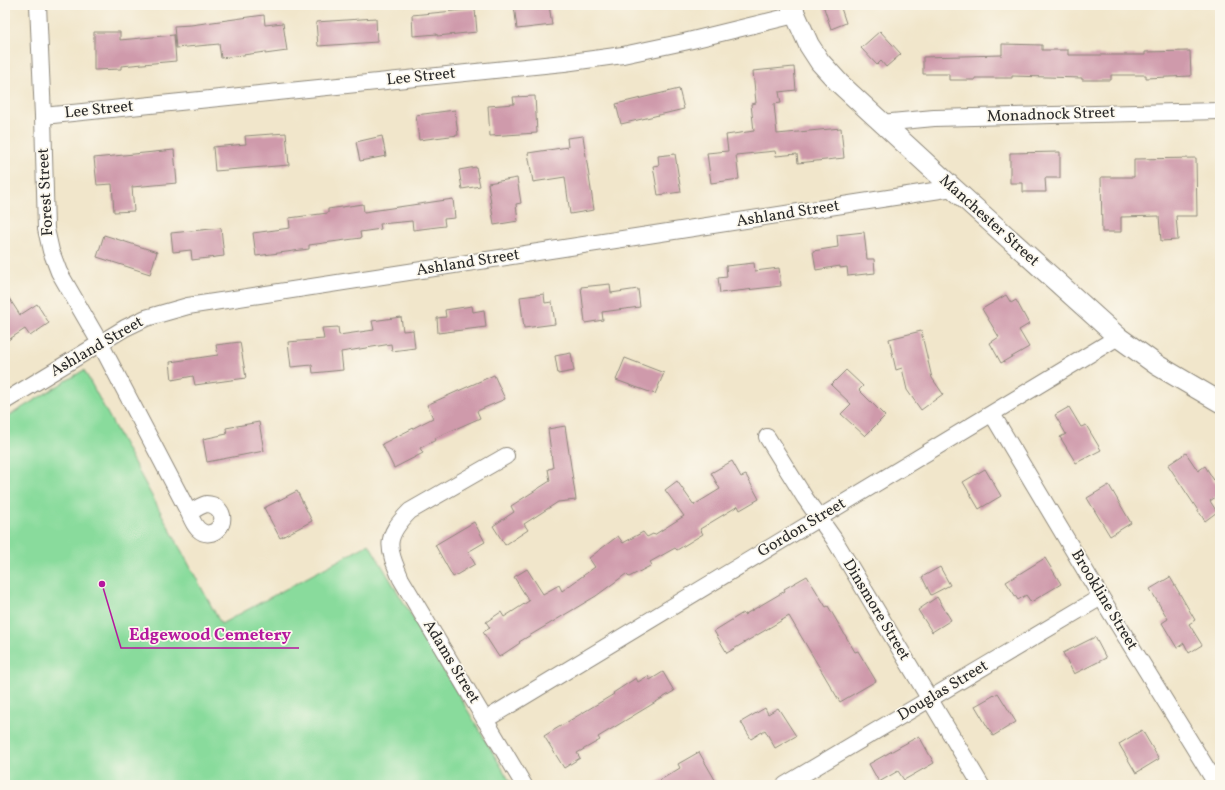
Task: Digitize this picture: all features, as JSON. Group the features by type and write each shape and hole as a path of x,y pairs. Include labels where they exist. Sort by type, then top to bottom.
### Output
{"street":[{"name":"Forest Street","path":"38,5 46,230 51,251 59,272 100,343 188,513"},
{"name":"Lee Street","path":"43,116 564,63 616,56 684,42 793,10"},
{"name":"Manchester Street","path":"793,10 809,45 820,62 839,83 882,124 1118,337 1157,366 1220,402"},
{"name":"Monadnock Street","path":"882,124 934,118 1220,111"},
{"name":"Ashland Street","path":"5,401 124,328 146,318 188,306 953,188"},
{"name":"Gordon Street","path":"486,720 1118,337"},
{"name":"Brookline Street","path":"992,414 1212,783"},
{"name":"Dinsmore Street","path":"767,437 804,498 834,539 981,785"},
{"name":"Adams Street","path":"506,456 410,511 398,523 391,535 390,549 392,560 401,579 524,785"},
{"name":"Douglas Street","path":"786,785 1101,598"}],"green space":[{"path":"84,370 221,624 369,544 512,785 5,785 5,418"}],"building":[{"path":"514,5 549,5 552,25 517,29"},
{"path":"823,5 840,5 846,23 831,29"},
{"path":"475,9 477,32 437,36 437,34 413,36 412,15"},
{"path":"264,15 265,25 283,23 287,51 265,54 265,52 221,58 219,44 176,48 174,26"},
{"path":"376,18 377,42 318,46 316,22"},
{"path":"880,31 901,54 886,67 881,61 877,65 861,48"},
{"path":"94,32 120,32 120,40 174,35 176,61 121,66 121,69 94,70"},
{"path":"1002,44 1042,45 1042,50 1068,50 1068,55 1145,55 1145,52 1190,51 1191,76 1146,78 1146,75 1111,75 1111,80 1082,80 1082,78 1012,76 1012,78 949,80 949,74 923,74 923,57 1002,55"},
{"path":"794,67 796,90 779,92 781,103 774,104 777,134 841,128 844,158 798,163 797,154 776,156 775,151 736,155 739,179 711,183 707,153 728,151 726,135 754,131 751,104 756,103 753,71"},
{"path":"679,89 684,109 621,124 616,104"},
{"path":"535,96 537,133 490,136 488,106 514,104 513,97"},
{"path":"455,110 458,135 419,140 416,115"},
{"path":"286,133 289,165 215,171 213,147 246,144 245,136"},
{"path":"382,136 386,156 360,161 356,142"},
{"path":"583,136 594,210 570,214 565,177 533,182 528,153 568,147 567,138"},
{"path":"174,150 177,183 132,187 134,211 114,212 112,184 97,185 94,158"},
{"path":"1060,152 1060,178 1045,178 1046,192 1023,192 1023,183 1010,183 1010,153"},
{"path":"675,154 681,192 658,195 653,166 659,165 658,156"},
{"path":"1196,158 1197,216 1176,216 1178,240 1161,241 1159,216 1121,217 1121,232 1102,232 1101,177 1134,177 1134,159"},
{"path":"476,167 480,186 462,189 459,170"},
{"path":"517,178 521,203 516,204 518,221 494,225 488,183"},
{"path":"453,199 455,218 444,219 445,226 413,230 412,221 380,224 381,229 360,232 361,238 309,245 309,249 256,256 253,233 290,228 289,218 328,213 328,209 363,204 364,212"},
{"path":"221,228 224,256 192,260 191,250 173,252 171,233"},
{"path":"864,232 867,259 874,259 875,273 848,276 847,267 840,268 840,266 816,270 813,251 838,247 837,235"},
{"path":"104,235 157,252 150,274 97,257"},
{"path":"754,263 755,271 779,268 781,286 720,293 718,278 727,277 726,266"},
{"path":"610,284 611,293 638,289 640,307 602,312 603,320 585,323 581,287"},
{"path":"5,292 20,315 37,304 49,323 30,336 25,329 5,342"},
{"path":"544,294 545,303 552,302 555,324 524,328 520,297"},
{"path":"1006,295 1011,303 1016,300 1029,324 1019,330 1029,347 1001,363 990,343 999,337 982,309"},
{"path":"472,306 473,312 484,310 486,327 438,333 437,318 446,317 445,310"},
{"path":"401,317 403,331 413,330 415,348 392,351 391,344 341,352 343,370 313,373 312,365 291,367 288,342 324,339 322,328 338,327 339,335 374,330 372,321"},
{"path":"921,331 932,378 943,394 921,410 907,390 902,368 896,370 889,339"},
{"path":"240,342 246,378 195,385 193,376 172,380 170,362 218,355 216,345"},
{"path":"571,353 574,371 558,374 555,356"},
{"path":"625,358 664,373 655,394 616,380"},
{"path":"846,370 863,386 859,390 885,416 865,436 841,414 851,404 831,385"},
{"path":"494,375 505,399 477,411 480,418 435,438 436,440 420,448 423,453 394,468 382,444 433,418 427,405"},
{"path":"1069,407 1081,427 1086,425 1101,450 1076,463 1060,437 1066,434 1055,415"},
{"path":"259,422 264,451 207,462 203,439 227,434 226,428"},
{"path":"565,426 576,500 558,502 524,524 528,530 505,545 493,526 514,512 511,506 550,481 548,469 553,468 548,429"},
{"path":"1186,453 1198,471 1205,466 1220,490 1220,494 1210,501 1217,512 1205,521 1168,465"},
{"path":"732,461 741,477 746,475 759,499 740,510 738,506 700,529 703,534 677,550 675,548 650,562 652,565 629,577 626,574 596,596 519,642 520,643 499,657 483,632 490,628 486,622 501,612 504,617 529,601 514,577 527,569 543,594 559,585 562,591 595,567 589,558 618,536 623,543 643,532 647,537 653,534 654,535 684,516 665,490 677,481 694,505 720,489 711,473"},
{"path":"985,469 1001,496 979,509 963,482"},
{"path":"1109,485 1131,523 1110,536 1087,498"},
{"path":"297,491 312,521 280,538 264,508"},
{"path":"474,522 485,542 468,552 475,564 453,577 435,545"},
{"path":"1045,558 1061,584 1031,602 1026,595 1018,600 1006,582"},
{"path":"940,567 950,585 931,595 922,577"},
{"path":"807,576 826,607 828,606 855,652 858,651 876,681 840,702 789,616 727,653 714,631 743,613 744,615 785,591 784,589"},
{"path":"1170,577 1195,620 1189,624 1202,645 1189,653 1184,643 1177,648 1162,623 1168,619 1150,589"},
{"path":"937,597 951,620 932,632 918,610"},
{"path":"1095,637 1106,658 1074,674 1063,653"},
{"path":"663,672 674,691 598,737 600,740 577,753 580,758 564,768 544,736 614,694 613,693 636,678 638,682 648,676 650,680"},
{"path":"998,693 1016,722 993,736 975,706"},
{"path":"765,708 768,714 778,708 796,736 775,748 765,730 751,739 741,722"},
{"path":"1142,730 1159,759 1136,773 1119,744"},
{"path":"919,736 934,763 904,780 898,771 879,782 869,764"},
{"path":"699,752 718,785 652,785 680,768 678,764"}],"place":[{"name":"Edgewood Cemetery","path":"102,584"}]}
